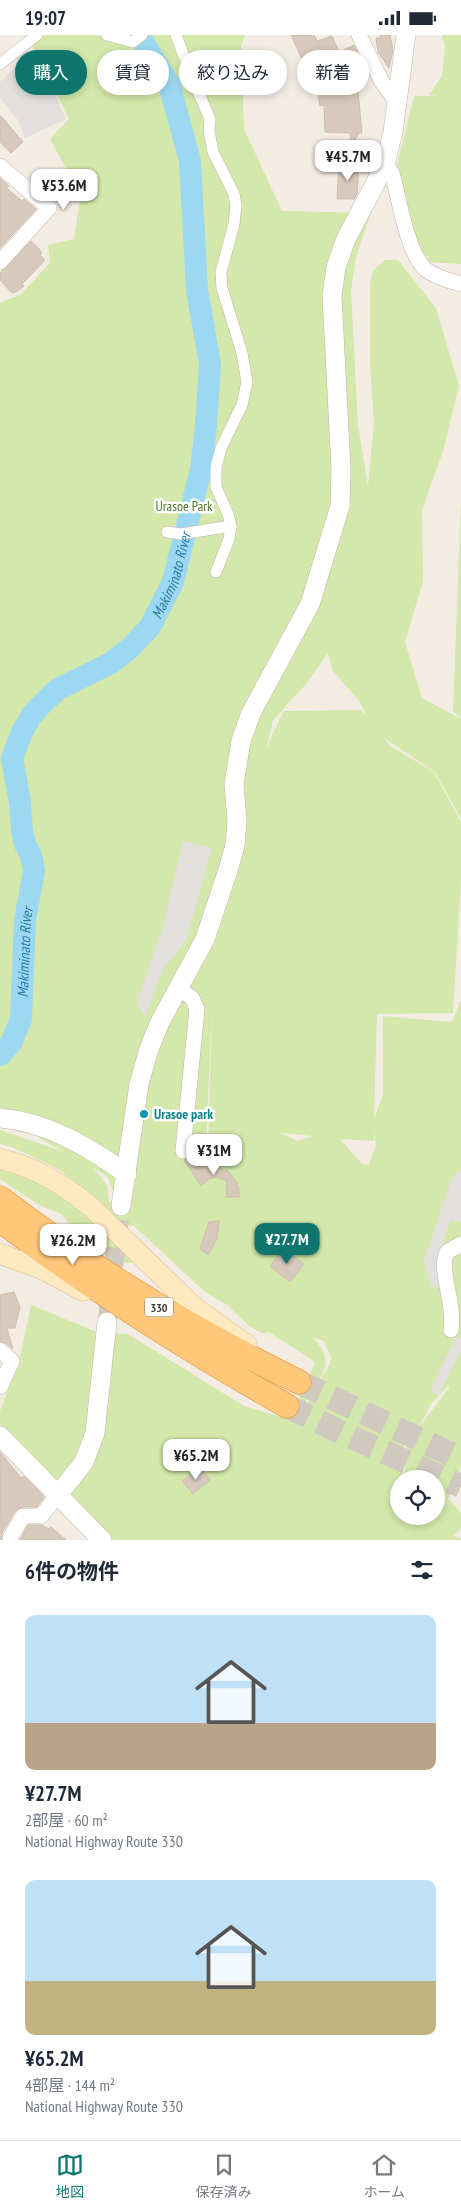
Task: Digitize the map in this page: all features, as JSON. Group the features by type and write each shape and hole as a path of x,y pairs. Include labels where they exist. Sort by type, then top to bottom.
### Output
{"highway":[{"name":"330","path":"0,1198 14,1223 135,1314 287,1406"},
{"name":"330","path":"14,1223 219,1342 299,1382"}],"main road":[{"path":"0,1159 36,1171 74,1193 91,1207 194,1307 236,1338 267,1357 299,1382"},
{"path":"0,1254 30,1264 101,1301 135,1314"}],"street":[{"path":"0,64 37,35"},
{"path":"107,35 133,41 139,37"},
{"path":"176,35 210,119 209,131 213,152 234,194 236,205 231,239 221,272 222,288 242,353 247,382 242,405 221,448 216,467 216,487 228,514 227,527 229,539 216,572"},
{"path":"359,35 382,82 397,103"},
{"path":"121,1206 139,1084 149,1049 160,1022 205,939 229,867 237,821 234,784 240,741 251,713 310,604 340,506 341,469 332,296 336,267 346,239 385,165 393,132 406,35"},
{"path":"385,165 392,173 409,239 422,265 431,273 461,285"},
{"path":"0,166 49,208 0,262"},
{"path":"167,532 181,533 227,527"},
{"path":"178,988 192,998 197,1009 183,1151"},
{"path":"0,1118 17,1119 47,1128 97,1154 127,1174"},
{"path":"451,1330 453,1311 444,1263 445,1256 450,1249 461,1244"},
{"path":"10,1538 24,1516 41,1516 84,1462 95,1433 107,1322"},
{"path":"0,1350 12,1361 0,1387"},
{"path":"0,1437 102,1540"}],"green space":[{"name":"Urasoe Park","path":"27,35 97,35 137,49 150,35 245,35 241,50 179,50 179,95 243,95 244,129 282,211 371,213 356,257 351,291 358,425 368,486 374,423 370,364 370,284 373,270 386,260 398,260 436,308 459,386 443,451 422,510 423,581 405,642 422,698 461,719 461,819 435,772 384,738 390,746 434,772 461,822 461,882 453,1013 377,1014 374,1119 383,1094 383,1016 452,1022 461,1000 461,1465 448,1499 461,1513 461,1528 453,1536 461,1538 461,1540 113,1540 0,1424 0,1411 20,1357 31,1305 97,1332 128,1334 244,1406 285,1418 303,1392 315,1362 269,1332 262,1333 249,1326 226,1304 205,1292 134,1226 118,1223 103,1206 60,1170 12,1147 0,1144 0,1130 64,1152 34,1135 0,1127 0,303 21,294 50,263 48,245 74,239 81,195 50,139 69,119 57,95 87,95 87,50 34,50","holes":["328,653 333,671 360,702 367,717 361,710 284,711 266,751 273,720 306,684","212,1003 208,1153 206,1152","374,1130 376,1146 369,1164 362,1164 340,1139 374,1141","281,1133 313,1136 298,1141","93,1168 107,1176 120,1208 109,1202 107,1185","312,1337 324,1341 331,1357 330,1364 302,1412 325,1366 325,1357 321,1348","449,1385 449,1388 420,1426 430,1405"]},
{"path":"442,35 461,35 461,264 428,262 428,256 422,254 413,241 395,173 414,96 438,96 429,95 442,76 445,46"},
{"path":"461,500 461,718 453,711"},
{"path":"0,1168 19,1173 55,1191 102,1229 130,1258 132,1263 126,1263 74,1229 61,1214 39,1205 0,1179"}],"shaded area":[{"path":"15,68 15,95 55,95 66,119 25,138 18,120 0,98 0,82"},
{"path":"183,841 212,848 186,941 163,969 145,1017 137,1002 162,930"},
{"path":"461,1169 461,1223 451,1220 436,1260 441,1283 431,1289 424,1260 452,1178"},
{"path":"456,1337 461,1339 461,1350 439,1395 430,1391"}],"building":[{"path":"291,35 314,35 317,41 332,36 338,50 298,50"},
{"path":"380,35 390,35 393,50 389,68 378,52 376,38 381,38"},
{"path":"354,45 356,50 343,50"},
{"path":"318,95 358,95 362,133 359,133 351,147 350,133 325,132 324,105 320,106"},
{"path":"0,115 23,142 11,153 0,142"},
{"path":"339,164 359,165 357,194 354,199 337,199"},
{"path":"0,178 9,186 6,188 36,209 0,248"},
{"path":"31,241 42,253 40,255 45,260 22,284 24,286 12,293 0,280 0,273"},
{"path":"189,1158 199,1167 211,1160 226,1172 226,1169 238,1184 236,1184 239,1188 239,1197 226,1197 227,1181 216,1177 209,1179 201,1186 184,1160"},
{"path":"219,1221 217,1239 208,1255 200,1249 209,1222"},
{"path":"284,1249 304,1264 290,1282 270,1266"},
{"path":"14,1292 20,1307 15,1328 7,1328 13,1349 0,1341 0,1295"},
{"path":"0,1452 21,1478 24,1476 44,1497 37,1507 23,1507 15,1511 2,1533 1,1540"},
{"path":"200,1467 210,1480 193,1494 182,1481"},
{"path":"28,1525 42,1525 49,1529 51,1527 66,1540 20,1540"}],"waterway":[{"name":"Makiminato River","path":"0,1055 11,1043 21,1019 25,920 34,871 31,855 25,844 22,831 20,803 12,758 22,732 32,715 42,704 58,689 111,663 130,648 150,627 173,582 201,469 210,364 197,290 190,161 169,84 139,35"}],"tunnel":[{"path":"107,1322 121,1206"},
{"path":"299,1382 461,1459"},
{"path":"287,1406 342,1433 461,1486"}],"place":[{"name":"Urasoe park","path":"144,1114"}]}
